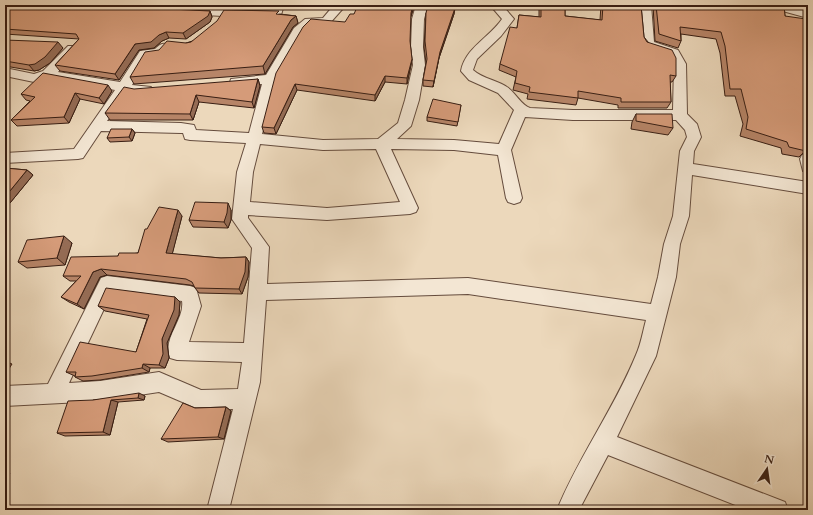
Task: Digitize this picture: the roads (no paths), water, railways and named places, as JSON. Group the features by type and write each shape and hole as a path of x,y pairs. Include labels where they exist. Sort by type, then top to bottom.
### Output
{"street":[{"path":"175,11 276,14 278,5"},
{"path":"218,510 250,382 258,292 261,247 240,220 245,172 270,80 298,30 309,21 326,21 340,5"},
{"path":"381,144 404,126 412,100 418,65 418,19 422,5"},
{"path":"496,5 508,19 496,34 473,54 468,63 467,71 472,78 500,89 518,104 521,110 529,113 573,115 680,115"},
{"path":"568,510 577,488 646,356 667,277 672,244 681,216 687,151 694,137 692,128 680,115 680,64 674,53 648,44 645,5"},
{"path":"772,5 808,14"},
{"path":"215,25 223,13"},
{"path":"5,158 78,154 124,88 144,54 159,53 167,43 174,44"},
{"path":"48,74 76,44 62,44"},
{"path":"5,72 34,78 48,74 138,90 162,88"},
{"path":"224,83 270,80"},
{"path":"514,198 504,150 521,110"},
{"path":"97,126 181,128 190,129 190,135 255,138 323,144 454,145 504,150"},
{"path":"241,208 327,214 410,208 381,144"},
{"path":"808,160 808,167"},
{"path":"685,168 808,188"},
{"path":"54,392 107,284 190,294 192,306 182,332 177,351 253,353"},
{"path":"258,292 468,286 658,312"},
{"path":"5,396 54,392 100,391 158,382 201,400 246,399"},
{"path":"602,442 777,510"}]}
